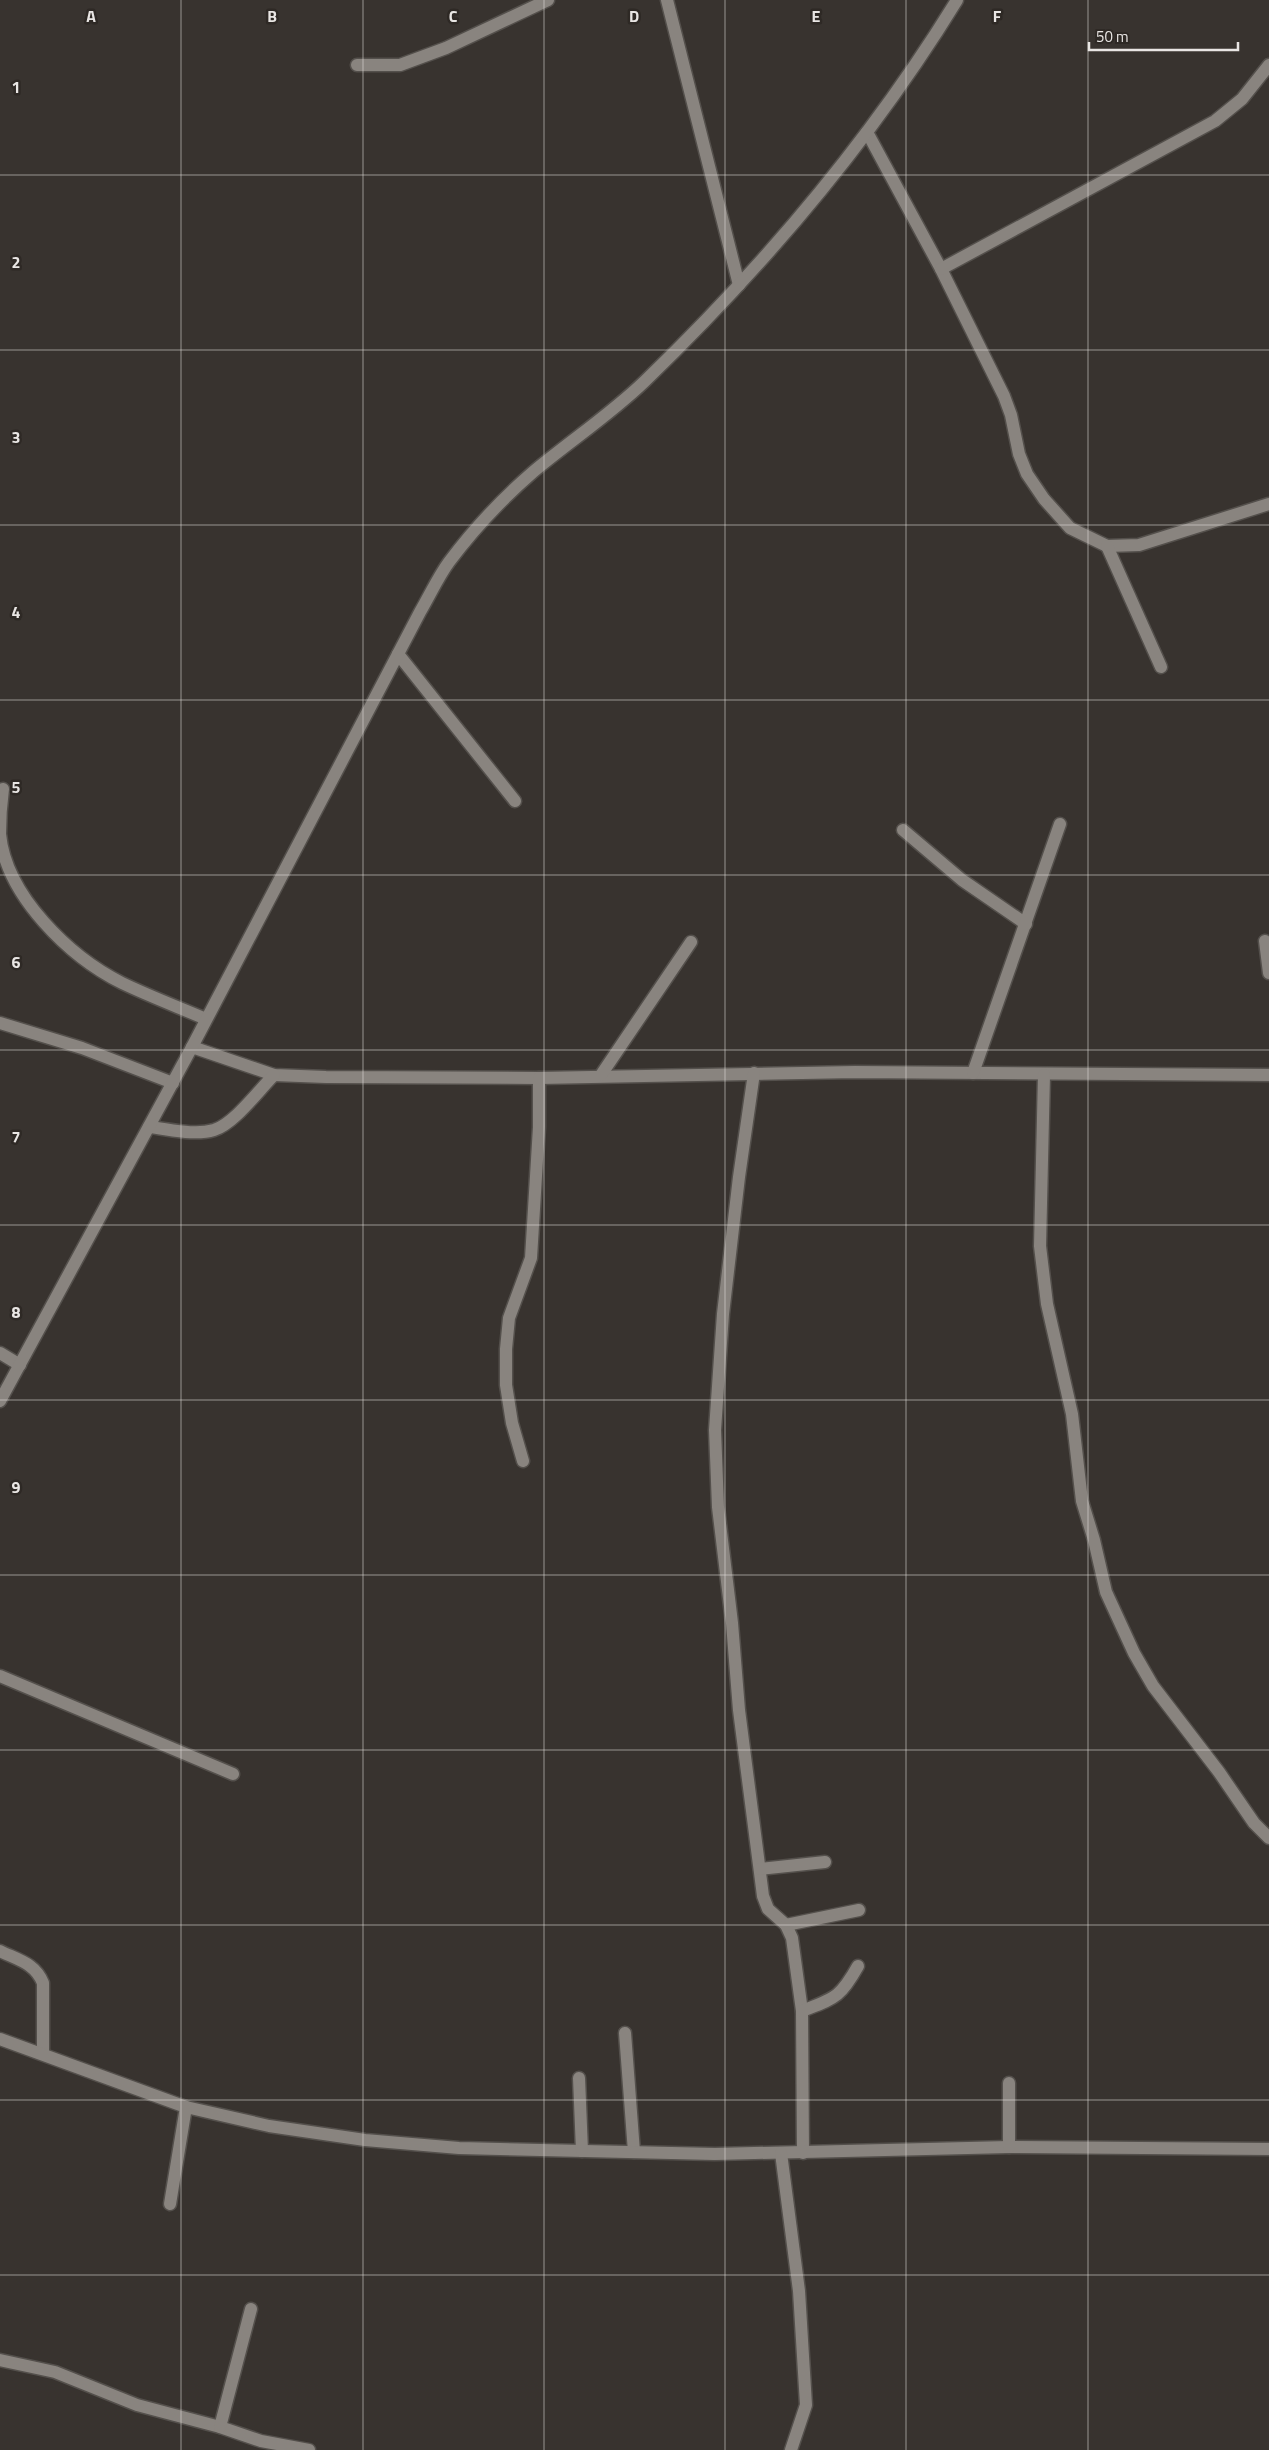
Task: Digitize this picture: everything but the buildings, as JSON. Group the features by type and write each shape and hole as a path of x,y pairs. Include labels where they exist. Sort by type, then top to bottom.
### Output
{"street":[{"path":"357,65 400,65 446,48 548,0"},
{"path":"667,0 740,285"},
{"path":"0,1401 173,1083 398,654 449,562 486,519 532,473 642,384 740,285 799,217 867,132 938,32 957,0"},
{"path":"940,268 1215,121 1242,99 1269,65"},
{"path":"867,132 940,268 1004,396 1011,415 1019,454 1027,474 1044,499 1070,528 1107,546 1139,545 1269,504"},
{"path":"1107,546 1161,667"},
{"path":"398,654 515,801"},
{"path":"3,789 0,836 9,866 22,894 42,921 64,943 121,982 206,1019"},
{"path":"973,1073 1060,824"},
{"path":"904,830 962,880 1026,924"},
{"path":"1265,941 1269,973"},
{"path":"601,1075 690,942"},
{"path":"0,1023 82,1048 173,1083"},
{"path":"192,1047 274,1075 326,1078 539,1078 601,1075 754,1073 1269,1075"},
{"path":"754,1073 739,1177 723,1314 715,1430 718,1507 732,1623 739,1710 764,1896 768,1909 786,1925 792,1938 802,2011 803,2152"},
{"path":"149,1127 197,1132 216,1130 231,1120 274,1075"},
{"path":"1044,1075 1040,1246 1047,1304 1072,1414 1082,1501 1106,1592 1134,1653 1153,1686 1219,1772 1254,1823 1269,1838"},
{"path":"523,1461 512,1423 506,1385 506,1349 509,1318 531,1258 538,1144 539,1078"},
{"path":"0,1353 20,1365"},
{"path":"0,1676 233,1774"},
{"path":"760,1869 825,1862"},
{"path":"786,1925 859,1910"},
{"path":"0,1951 35,1968 40,1975 43,1983 43,2053"},
{"path":"802,2011 835,1998 843,1991 858,1966"},
{"path":"625,2033 634,2152"},
{"path":"0,2038 186,2107 270,2126 365,2140 459,2148 634,2152 781,2153 1009,2147 1269,2149"},
{"path":"579,2078 582,2151"},
{"path":"1009,2083 1009,2147"},
{"path":"170,2204 186,2107"},
{"path":"781,2153 799,2292 806,2405 790,2450"},
{"path":"220,2427 252,2309"},
{"path":"0,2360 55,2372 138,2405 220,2427 261,2441 309,2450"}]}
